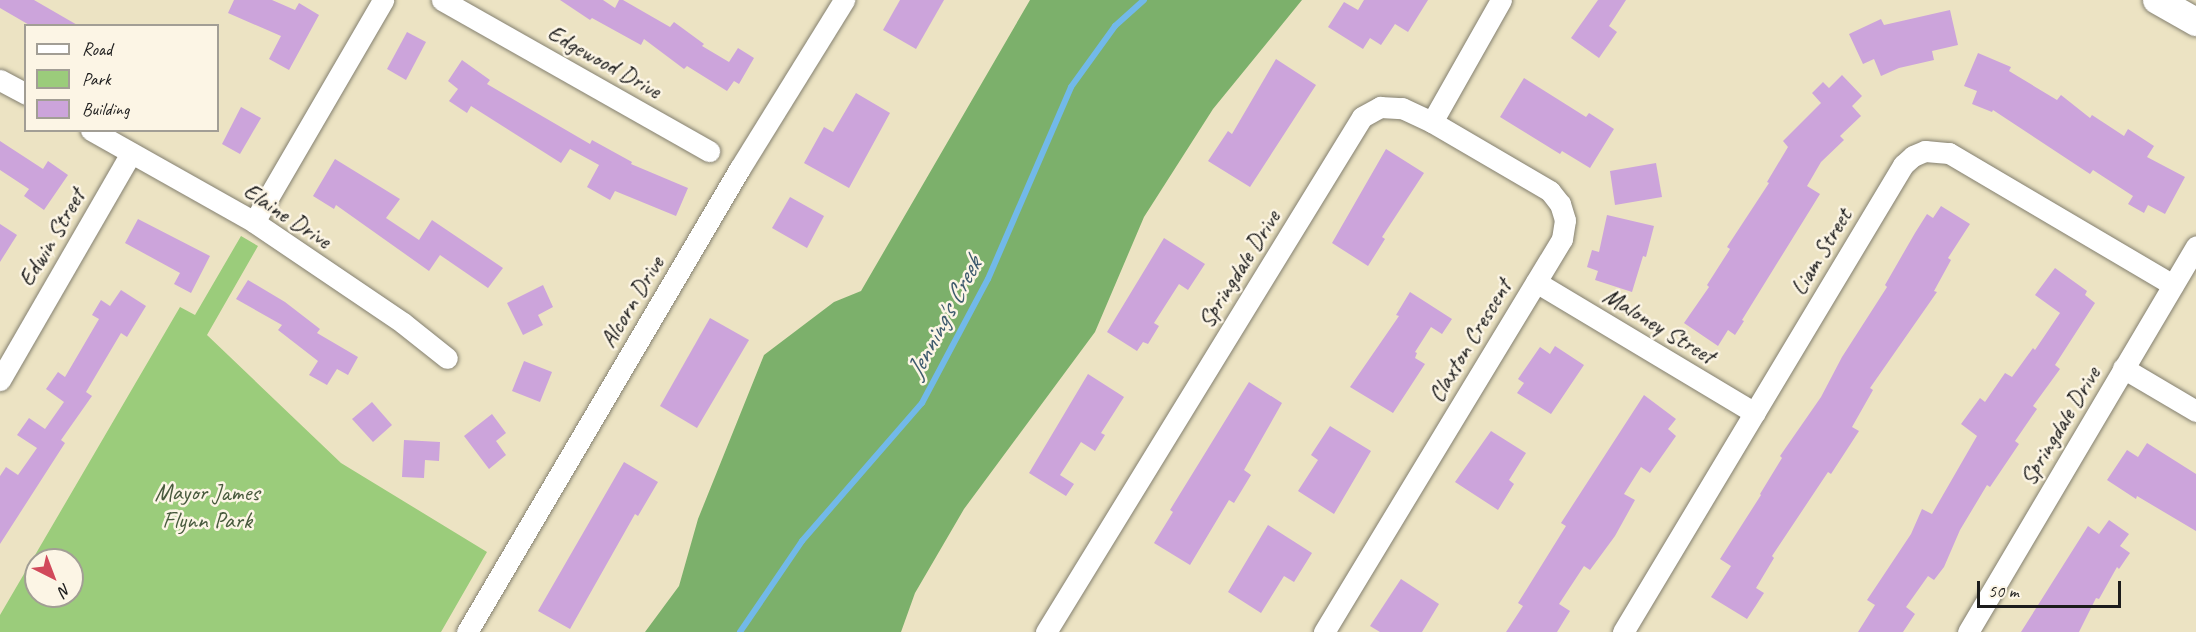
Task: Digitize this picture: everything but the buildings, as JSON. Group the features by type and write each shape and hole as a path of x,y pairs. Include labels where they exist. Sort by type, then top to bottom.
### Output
{"main road":[{"path":"2157,0 2196,22"}],"street":[{"path":"254,222 383,0"},
{"name":"Edgewood Drive","path":"442,0 709,151"},
{"name":"Alcorn Drive","path":"467,632 740,168 844,0"},
{"path":"1432,122 1501,0"},
{"path":"0,80 24,93"},
{"name":"Springdale Drive","path":"1046,632 1362,117 1380,107 1402,108 1432,122"},
{"name":"Claxton Crescent","path":"1324,632 1562,239 1565,220 1560,204 1550,191 1432,122"},
{"name":"Elaine Drive","path":"94,132 254,222 403,322 447,358"},
{"name":"Liam Street","path":"1623,632 1903,165 1925,151 1949,153 2173,285"},
{"name":"Edwin Street","path":"0,380 130,153"},
{"name":"Springdale Drive","path":"1968,632 2196,246"},
{"name":"Maloney Street","path":"1536,282 1755,413"},
{"path":"2124,368 2196,411"}],"green space":[{"path":"1030,0 1302,0 1213,109 1144,217 1095,332 964,509 915,593 901,632 645,632 679,586 698,519 764,355 834,302 861,291"},
{"name":"Mayor James Flynn Park","path":"241,236 258,246 207,335 341,463 487,552 441,632 0,632 0,615 24,574 24,608 84,608 84,548 39,548 180,307 195,315"}],"waterway":[{"name":"Jenning's Creek","path":"740,632 802,541 922,403 988,279 1071,87 1115,26 1144,0"}]}
